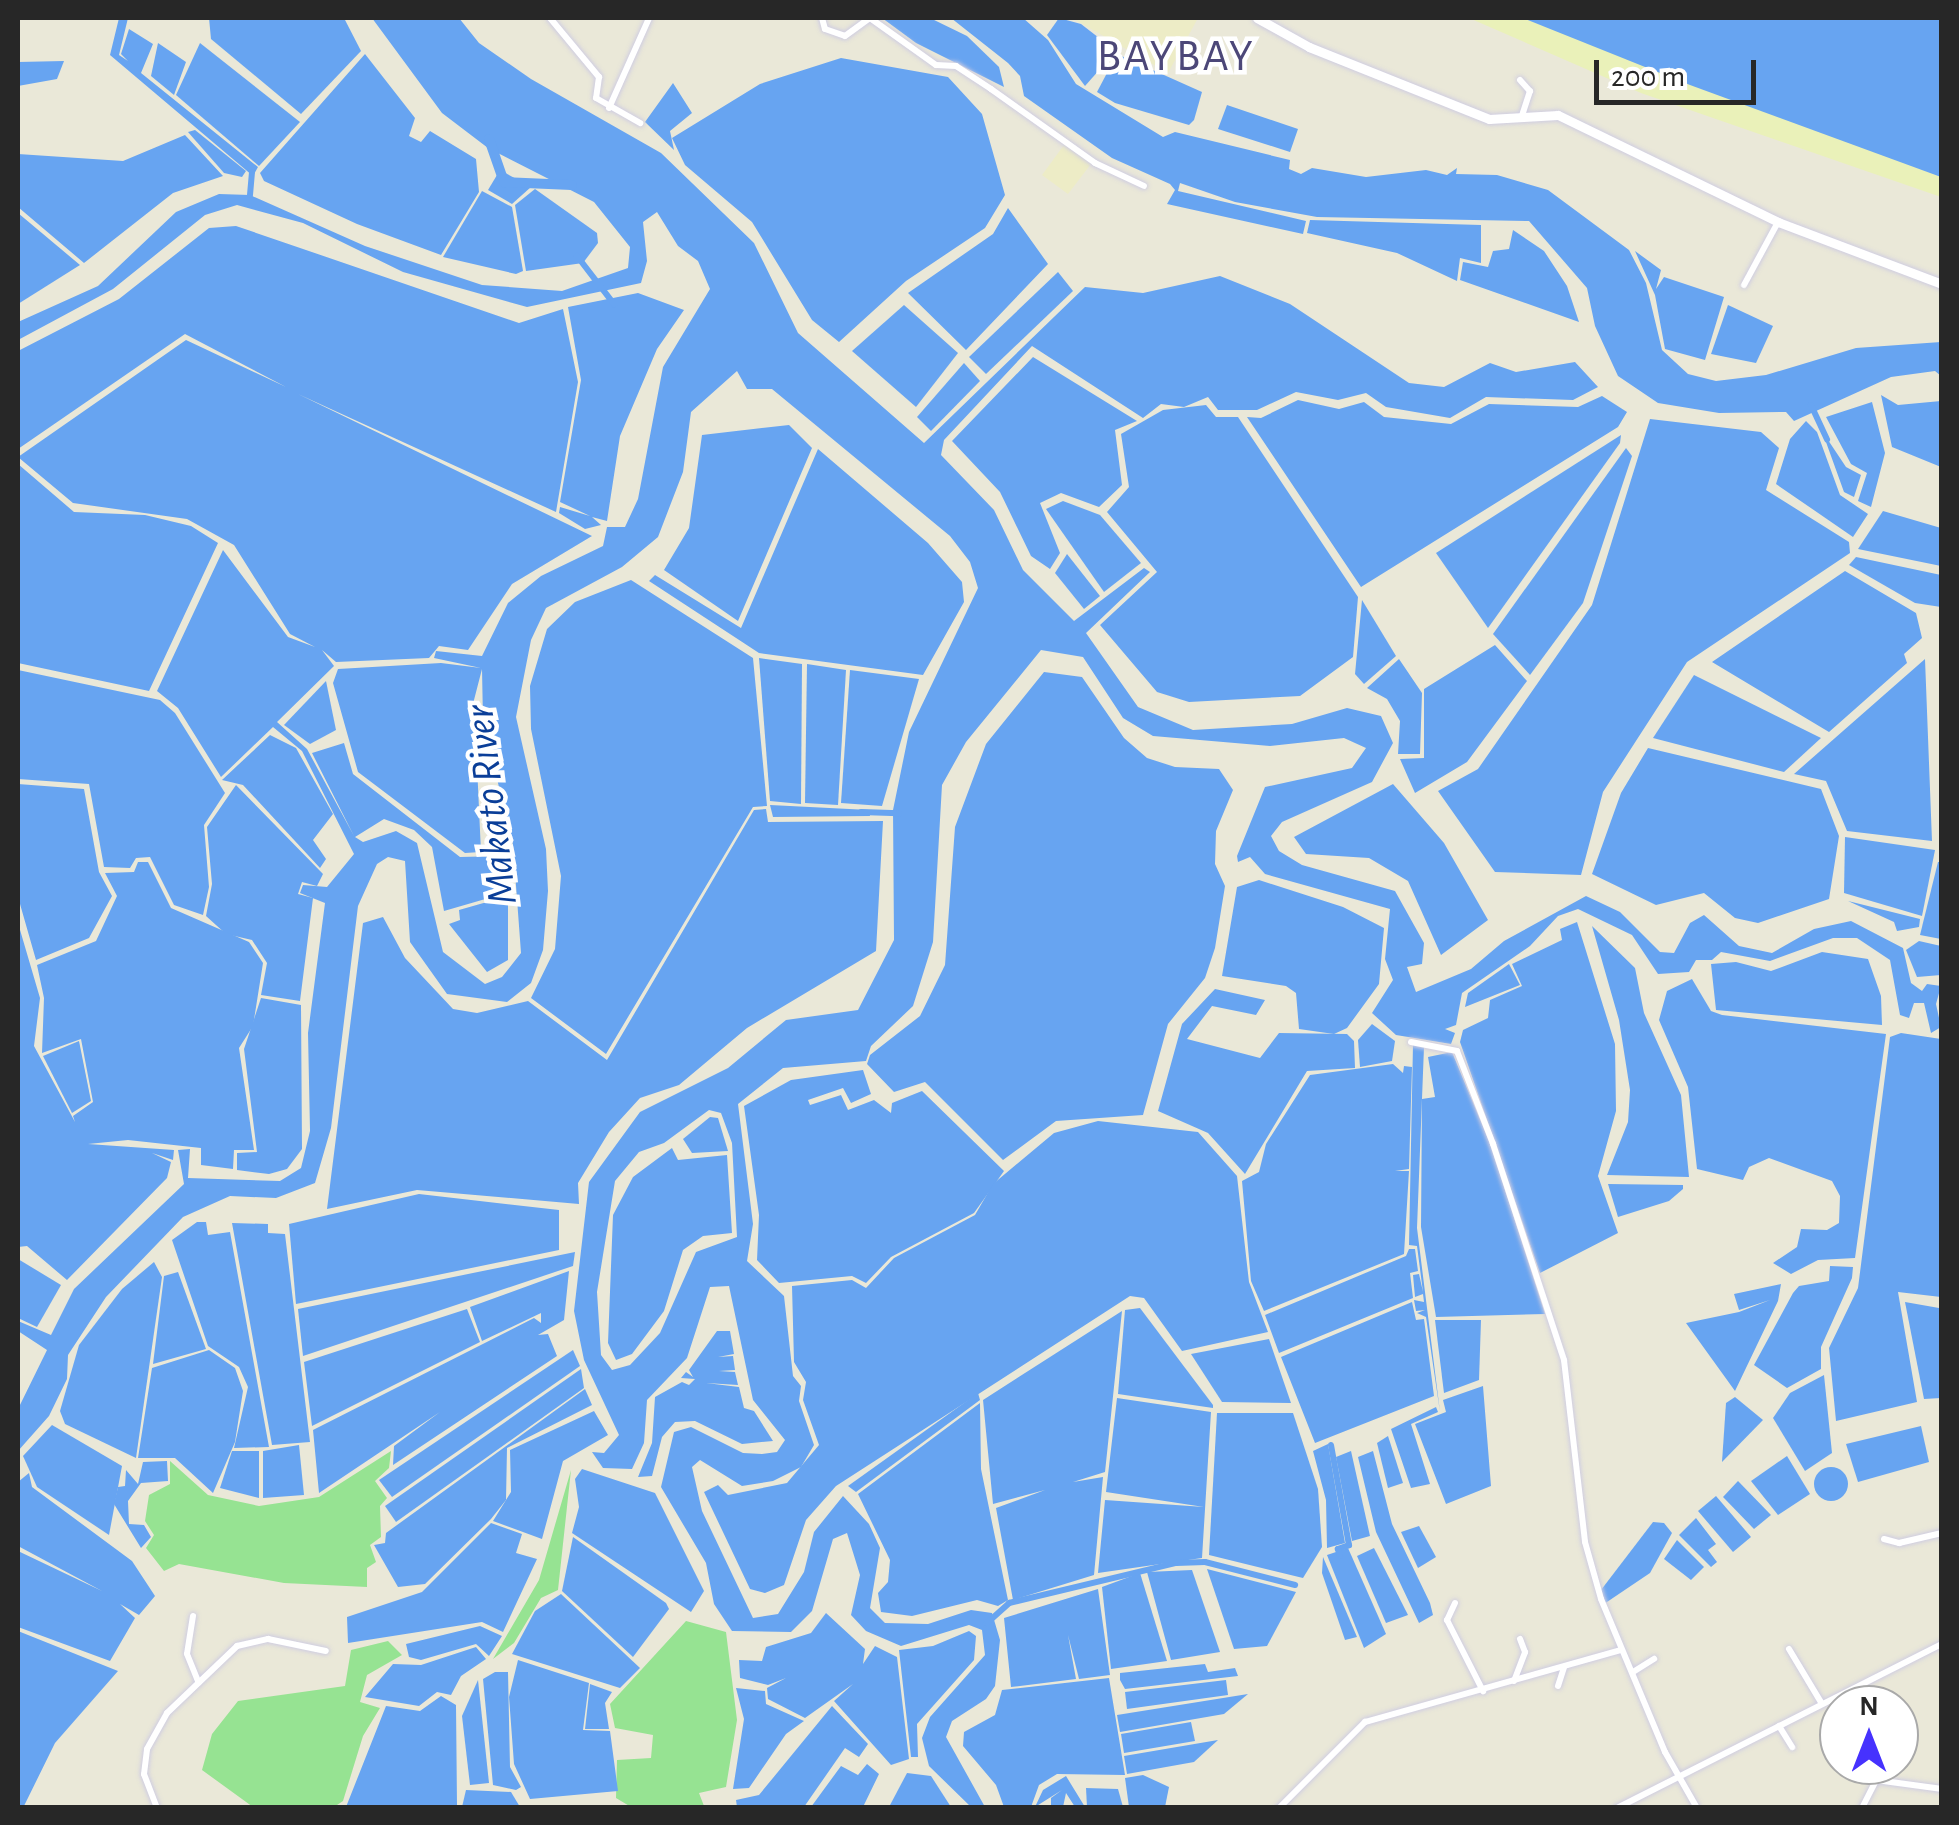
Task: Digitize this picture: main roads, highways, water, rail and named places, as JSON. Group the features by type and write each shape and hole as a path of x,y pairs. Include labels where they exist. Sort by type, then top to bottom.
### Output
{"water":[{"path":"119,18 128,18 119,55 128,61 121,54 129,29 153,44 141,73 258,167 253,176 110,55"},
{"path":"209,18 344,18 361,51 301,114 211,39"},
{"path":"372,18 459,18 479,43 531,79 661,153 754,243 798,333 924,443 1085,287 1143,293 1220,276 1290,304 1409,383 1444,387 1490,363 1516,372 1575,362 1598,387 1573,400 1486,397 1450,418 1386,407 1366,393 1338,400 1296,392 1257,410 1218,410 1208,397 1184,407 1161,404 1143,418 1032,346 944,440 941,455 994,510 1023,570 1074,621 1144,568 1150,572 1086,633 1138,707 1193,730 1292,724 1347,708 1381,716 1393,743 1372,782 1282,822 1271,836 1279,851 1302,865 1395,891 1424,943 1422,964 1407,967 1416,992 1471,969 1504,941 1586,896 1620,912 1660,952 1674,953 1690,923 1704,915 1739,946 1772,953 1814,929 1851,921 1903,948 1911,983 1922,991 1927,984 1941,986 1936,1004 1941,1027 1931,1033 1924,1003 1914,1003 1909,1018 1900,1015 1890,960 1857,938 1833,938 1770,961 1721,952 1712,960 1696,960 1689,972 1658,974 1632,935 1578,909 1558,916 1530,946 1462,993 1456,1025 1445,1029 1455,1033 1451,1044 1396,1035 1372,1013 1393,980 1385,959 1390,909 1265,874 1250,857 1238,862 1237,856 1265,787 1352,768 1366,748 1344,738 1270,746 1153,736 1123,718 1083,657 1041,650 966,742 942,785 933,942 913,1006 871,1046 866,1061 783,1068 738,1104 753,1224 747,1261 784,1296 793,1376 801,1386 799,1401 814,1445 801,1467 773,1481 742,1486 700,1460 692,1467 702,1511 753,1618 778,1614 804,1572 814,1532 843,1496 869,1524 880,1548 870,1608 885,1623 928,1624 971,1610 992,1613 1000,1640 995,1686 986,1699 952,1721 946,1737 985,1807 971,1807 929,1766 922,1738 930,1717 985,1655 982,1630 969,1625 901,1646 866,1631 851,1615 860,1575 847,1533 833,1539 812,1611 791,1632 732,1631 714,1604 706,1563 661,1487 674,1432 691,1427 743,1453 777,1452 785,1440 753,1400 729,1286 710,1287 687,1358 647,1400 644,1443 632,1469 603,1468 592,1452 604,1453 619,1435 584,1360 574,1311 589,1182 640,1112 728,1068 786,1020 858,1010 894,940 893,810 909,732 978,588 970,562 950,536 772,389 747,389 737,371 691,412 683,472 658,537 622,567 546,608 531,640 516,717 546,849 548,891 543,950 531,983 507,1002 447,994 410,942 405,861 388,857 377,864 358,906 331,1128 315,1183 276,1198 230,1196 183,1217 106,1297 68,1355 67,1379 49,1416 18,1451 18,1409 47,1350 18,1331 18,1321 51,1335 74,1289 184,1184 178,1150 190,1149 188,1178 280,1181 301,1168 310,1131 308,1033 325,903 300,893 303,885 327,887 354,854 302,751 273,727 221,777 178,708 157,691 223,550 288,637 315,647 290,634 234,545 187,519 73,503 18,457 186,340 286,387 185,334 18,449 18,351 119,299 209,228 236,226 519,323 563,309 578,382 556,512 298,394 592,536 512,584 468,650 439,646 429,658 336,662 322,650 334,666 277,722 307,749 354,836 312,753 344,743 353,774 460,857 502,856 506,893 444,911 432,847 414,830 384,819 355,837 363,842 396,831 417,843 443,952 485,984 502,977 521,953 513,845 483,721 482,669 474,700 481,852 465,853 358,772 333,683 338,669 441,663 481,668 434,658 436,651 482,656 508,603 541,576 603,546 607,527 625,527 638,499 663,367 710,289 698,261 678,246 657,212 643,222 647,261 641,283 527,307 403,272 303,223 237,205 205,215 113,289 18,340 18,322 98,286 176,212 219,194 250,195 365,246 482,285 562,291 628,268 630,247 594,202 488,148 442,113","holes":["709,1110 721,1113 732,1143 737,1237 696,1252 660,1333 630,1365 612,1370 601,1355 597,1292 615,1181 639,1152 664,1143"]},
{"path":"882,18 930,18 967,36 999,67 1004,87 916,43"},
{"path":"951,18 1023,18 1048,40 1076,84 1163,137 1175,132 1290,160 1289,169 1301,174 1312,168 1366,177 1426,170 1447,175 1457,168 1456,174 1497,175 1548,190 1629,250 1646,283 1662,350 1688,374 1716,381 1766,375 1856,348 1941,342 1941,376 1935,371 1891,377 1794,421 1786,412 1719,413 1658,403 1618,376 1595,326 1587,288 1529,221 1317,217 1235,202 1180,183 1178,191 1306,221 1303,234 1167,204 1175,190 1170,184 1112,158 1024,96 1020,76 1008,63"},
{"path":"1059,18 1081,24 1116,51 1085,86 1047,35"},
{"path":"1523,18 1941,18 1941,177 1690,85"},
{"path":"158,43 186,62 174,95 151,76"},
{"path":"200,43 300,122 259,166 176,95"},
{"path":"365,54 415,118 409,136 421,142 430,131 476,159 479,192 441,255 357,224 264,181 260,173"},
{"path":"1117,54 1202,92 1194,120 1189,125 1115,103 1097,92"},
{"path":"841,58 948,77 982,114 1005,195 985,228 906,281 839,342 812,320 752,222 685,165 672,138 760,84"},
{"path":"64,61 57,79 18,86 18,62"},
{"path":"673,83 692,113 670,131 674,150 645,122"},
{"path":"1227,105 1298,129 1290,152 1218,129"},
{"path":"195,130 246,171 242,177 224,173 188,132"},
{"path":"185,135 223,176 173,193 84,263 18,207 18,154 123,161"},
{"path":"500,170 531,187 512,204 488,190"},
{"path":"535,189 597,233 598,243 583,263 526,271 515,205"},
{"path":"482,191 512,207 523,271 516,274 443,257"},
{"path":"1008,208 1048,264 966,350 908,293 993,234"},
{"path":"18,213 80,265 18,304"},
{"path":"1310,220 1481,225 1481,263 1460,258 1457,281 1397,253 1307,233"},
{"path":"1513,230 1544,251 1567,286 1579,322 1460,280 1463,262 1488,267 1493,251 1509,249"},
{"path":"1635,251 1661,270 1656,289 1664,277 1724,297 1705,360 1665,349 1655,295"},
{"path":"1058,272 1073,291 986,374 969,357"},
{"path":"638,293 684,310 657,349 620,436 607,521 592,517 601,525 585,529 559,513 560,507 590,516 560,502 581,380 568,307"},
{"path":"904,305 958,353 916,407 852,351"},
{"path":"1728,305 1773,326 1756,363 1711,354"},
{"path":"1033,357 1137,421 1115,430 1122,485 1099,507 1061,493 1040,503 1060,553 1050,569 1031,556 1000,492 952,441"},
{"path":"964,363 980,381 931,431 917,417"},
{"path":"1881,395 1898,405 1941,401 1941,467 1892,447"},
{"path":"1602,396 1627,412 1618,427 1361,587 1247,417 1261,418 1298,400 1339,409 1364,402 1384,417 1451,424 1489,404 1578,407"},
{"path":"1872,402 1885,453 1871,507 1858,501 1867,473 1851,464 1826,417"},
{"path":"1206,405 1216,417 1238,417 1358,597 1353,657 1300,696 1189,702 1157,692 1100,625 1157,572 1107,512 1129,487 1121,434 1163,410"},
{"path":"1650,419 1761,432 1779,448 1766,490 1849,542 1850,553 1687,662 1603,792 1581,875 1495,872 1438,791 1478,769 1592,605"},
{"path":"1806,421 1817,432 1840,495 1868,514 1853,537 1776,484 1790,439"},
{"path":"789,425 812,448 738,621 664,570 689,528 702,435"},
{"path":"1822,431 1846,467 1861,475 1854,497 1844,492"},
{"path":"1621,435 1620,443 1488,628 1436,553"},
{"path":"1626,448 1632,456 1583,603 1530,675 1493,634"},
{"path":"818,449 928,543 962,582 964,602 923,675 759,653 649,581 655,575 741,628"},
{"path":"18,464 74,512 145,515 191,526 218,543 149,691 18,663"},
{"path":"1063,501 1100,515 1141,563 1104,592 1046,509"},
{"path":"1883,511 1941,528 1941,566 1858,549"},
{"path":"1067,554 1100,596 1084,609 1055,573"},
{"path":"1856,557 1941,575 1941,607 1915,603 1849,565"},
{"path":"1845,571 1916,613 1922,638 1904,654 1907,663 1829,732 1712,662"},
{"path":"631,580 753,658 767,806 753,807 606,1054 531,998 555,949 561,876 531,729 530,686 547,629 575,602"},
{"path":"1362,600 1396,656 1364,684 1355,674"},
{"path":"1495,645 1527,681 1467,762 1415,793 1400,759 1424,758 1424,689"},
{"path":"759,658 802,664 801,804 770,801"},
{"path":"1399,659 1422,693 1420,754 1398,754 1400,721 1387,699 1367,688"},
{"path":"1925,659 1932,841 1847,831 1826,781 1794,774"},
{"path":"807,664 846,670 838,805 805,803"},
{"path":"18,670 160,700 175,713 225,793 204,825 209,887 203,915 174,905 150,857 136,858 130,868 104,867 89,784 18,779"},
{"path":"850,670 919,679 882,806 841,803"},
{"path":"1044,672 1082,677 1124,738 1147,758 1175,767 1219,769 1233,790 1216,831 1215,864 1225,886 1215,948 1205,978 1168,1024 1143,1115 1056,1121 1003,1160 925,1082 894,1092 867,1064 870,1055 920,1016 945,965 955,827 986,744"},
{"path":"1694,675 1821,738 1784,772 1653,738"},
{"path":"326,681 336,730 310,744 284,725"},
{"path":"270,735 296,748 333,814 313,840 326,859 320,868 243,785 222,780"},
{"path":"1648,748 1821,789 1839,836 1829,899 1758,923 1735,918 1704,893 1656,905 1592,874 1621,793"},
{"path":"18,784 84,789 99,872 112,896 89,938 36,960 20,904"},
{"path":"1393,784 1444,843 1488,920 1441,955 1408,881 1369,858 1306,854 1294,837"},
{"path":"236,785 323,874 317,886 302,882 298,894 313,898 300,1001 261,995 267,963 252,940 226,934 206,916 212,884 207,827"},
{"path":"770,805 869,810 870,816 773,817"},
{"path":"766,809 768,822 883,821 876,951 747,1028 679,1085 640,1098 609,1132 578,1183 579,1204 417,1190 327,1209 363,923 383,917 405,958 453,1009 477,1013 528,1001 607,1060 754,810"},
{"path":"1845,837 1935,850 1922,916 1844,893"},
{"path":"138,862 148,862 171,908 249,942 263,963 253,1026 239,1048 254,1150 234,1150 233,1169 201,1165 201,1148 128,1140 88,1144 174,1150 173,1160 152,1153 171,1162 167,1178 67,1280 27,1246 18,1247 18,923 40,998 34,1046 75,1122 73,1116 93,1102 81,1039 42,1053 44,998 37,965 96,941 117,896 105,873 134,872"},
{"path":"1938,862 1942,862 1941,939 1920,935"},
{"path":"1259,880 1343,907 1384,928 1379,984 1347,1028 1334,1034 1299,1029 1296,993 1286,986 1222,976 1237,887"},
{"path":"508,896 508,960 487,972 449,924 460,920 459,910"},
{"path":"1848,901 1920,919 1919,927 1897,931 1894,922"},
{"path":"1577,922 1615,1044 1616,1111 1598,1176 1618,1233 1540,1273 1460,1042 1463,1030 1488,1018 1490,1000 1522,986 1512,964 1562,940 1560,929"},
{"path":"1592,926 1635,968 1644,1013 1681,1095 1689,1177 1607,1175 1628,1122 1630,1090 1619,1020"},
{"path":"1919,941 1941,946 1941,975 1917,977 1906,950"},
{"path":"1822,952 1868,959 1881,996 1882,1025 1716,1010 1711,964 1736,962 1771,971"},
{"path":"1509,964 1520,985 1465,1007 1468,993"},
{"path":"1692,979 1711,1011 1722,1015 1886,1034 1855,1258 1818,1260 1791,1274 1773,1263 1797,1247 1801,1229 1827,1230 1839,1223 1840,1196 1832,1181 1769,1158 1749,1167 1743,1180 1697,1169 1688,1087 1659,1020 1667,991"},
{"path":"1215,989 1265,1000 1256,1015 1212,1006 1187,1039 1260,1058 1279,1033 1347,1034 1354,1041 1355,1068 1307,1071 1245,1174 1208,1133 1158,1111 1182,1024"},
{"path":"261,998 301,1005 302,1149 287,1169 269,1174 237,1170 237,1153 257,1152 244,1049"},
{"path":"1372,1024 1395,1041 1392,1061 1360,1067 1358,1040"},
{"path":"1901,1033 1941,1039 1941,1297 1898,1292 1917,1402 1836,1421 1829,1348 1858,1288 1890,1037"},
{"path":"79,1041 91,1101 72,1113 43,1056"},
{"path":"1413,1044 1424,1047 1417,1228 1440,1412 1426,1317 1417,1313 1425,1310 1416,1311 1414,1300 1424,1302 1423,1294 1415,1297 1413,1275 1419,1274 1423,1292 1417,1246 1409,1245"},
{"path":"1452,1052 1491,1146 1545,1314 1436,1317 1421,1227 1422,1099 1435,1097 1428,1057"},
{"path":"1393,1064 1403,1073 1404,1066 1412,1067 1409,1169 1395,1171 1409,1171 1404,1254 1264,1311 1251,1281 1242,1181 1259,1172 1266,1144 1310,1075"},
{"path":"863,1070 871,1094 851,1103 843,1088 808,1100 810,1105 841,1095 848,1110 874,1100 891,1113 892,1103 922,1091 1004,1171 974,1213 891,1257 866,1283 852,1276 779,1283 757,1260 759,1215 744,1106 791,1080"},
{"path":"710,1117 718,1118 728,1151 692,1153 683,1139"},
{"path":"1098,1121 1198,1132 1237,1176 1249,1282 1268,1332 1182,1351 1144,1298 1130,1296 836,1486 806,1520 784,1585 765,1593 750,1589 704,1492 718,1485 728,1495 787,1483 819,1445 803,1400 806,1382 794,1362 792,1286 852,1280 866,1288 894,1258 975,1215 993,1184 1054,1133"},
{"path":"672,1148 678,1160 727,1155 732,1233 703,1236 683,1250 664,1311 632,1354 616,1360 608,1343 613,1215 633,1177"},
{"path":"1608,1184 1683,1185 1683,1189 1669,1201 1618,1217"},
{"path":"419,1194 559,1210 559,1250 296,1304 289,1224"},
{"path":"197,1222 206,1222 208,1235 230,1232 269,1447 234,1448 248,1387 239,1367 208,1346 172,1240"},
{"path":"232,1223 268,1224 268,1233 285,1234 310,1442 272,1445"},
{"path":"1409,1249 1415,1249 1418,1271 1410,1273 1413,1298 1279,1353 1265,1315 1406,1256"},
{"path":"575,1252 573,1266 303,1356 298,1309"},
{"path":"18,1259 61,1285 37,1327 18,1318"},
{"path":"154,1262 162,1277 136,1458 65,1424 60,1411 79,1345 122,1289"},
{"path":"1830,1266 1853,1267 1852,1278 1821,1347 1821,1369 1787,1388 1754,1365 1793,1293 1799,1286 1829,1281"},
{"path":"569,1271 564,1320 538,1335 548,1334 557,1356 393,1465 394,1446 440,1412 319,1493 313,1430 534,1318 541,1323 541,1313 482,1341 470,1307"},
{"path":"178,1272 206,1349 153,1364 164,1276"},
{"path":"1781,1284 1778,1301 1735,1391 1686,1323 1739,1312 1770,1300 1739,1310 1734,1294"},
{"path":"1412,1302 1416,1320 1424,1319 1434,1396 1315,1443 1281,1357"},
{"path":"1905,1302 1939,1308 1941,1398 1924,1399"},
{"path":"1140,1308 1213,1408 1118,1394 1125,1310"},
{"path":"467,1309 480,1342 312,1426 304,1362"},
{"path":"1122,1311 1105,1472 1073,1482 1103,1477 1094,1575 1013,1600 996,1508 1045,1490 993,1504 983,1400"},
{"path":"1435,1320 1481,1320 1479,1380 1444,1393"},
{"path":"717,1331 730,1331 734,1354 718,1357 733,1356 735,1370 719,1371 735,1372 738,1385 706,1383 739,1387 744,1408 754,1411 773,1441 742,1444 695,1421 675,1422 662,1437 652,1476 638,1477 652,1443 655,1397 682,1382 689,1385 695,1379 681,1378 686,1372 693,1377 689,1370"},
{"path":"1269,1339 1291,1403 1222,1402 1191,1354"},
{"path":"209,1350 235,1368 243,1391 235,1442 213,1493 175,1458 138,1458 152,1368"},
{"path":"573,1350 580,1366 392,1497 379,1480"},
{"path":"581,1369 584,1388 396,1522 385,1506"},
{"path":"1824,1375 1832,1453 1805,1471 1773,1418 1790,1393"},
{"path":"1483,1386 1491,1486 1446,1504 1415,1424 1446,1412 1443,1400"},
{"path":"585,1389 592,1405 507,1448 506,1500 491,1519 425,1584 398,1587 374,1545 385,1543 386,1533"},
{"path":"978,1393 980,1400 856,1492 848,1486"},
{"path":"1735,1397 1763,1420 1722,1462 1726,1403"},
{"path":"1117,1398 1211,1412 1202,1558 1098,1573 1105,1500 1204,1507 1106,1492"},
{"path":"980,1403 981,1469 1008,1600 998,1606 977,1600 912,1616 881,1612 878,1593 888,1582 890,1560 858,1494"},
{"path":"1436,1407 1438,1412 1411,1424 1430,1484 1411,1488 1391,1429"},
{"path":"594,1411 608,1435 563,1461 542,1539 493,1521 511,1492 510,1450"},
{"path":"1217,1413 1293,1413 1318,1489 1322,1547 1303,1578 1209,1555"},
{"path":"52,1425 122,1466 109,1535 37,1487 23,1456"},
{"path":"1921,1426 1929,1462 1858,1482 1846,1444"},
{"path":"1388,1436 1403,1483 1388,1488 1377,1443"},
{"path":"1328,1444 1345,1543 1327,1548 1326,1500 1313,1451"},
{"path":"299,1445 304,1495 263,1498 263,1451"},
{"path":"232,1451 259,1451 259,1498 220,1488"},
{"path":"1351,1451 1370,1536 1352,1541 1336,1457"},
{"path":"1373,1451 1392,1524 1430,1603 1433,1615 1419,1623 1376,1532 1358,1457"},
{"path":"1787,1456 1810,1494 1778,1515 1751,1481"},
{"path":"167,1461 168,1481 141,1483 128,1501 129,1524 144,1525 151,1537 141,1548 114,1504 118,1487 125,1486 126,1470 138,1484 143,1462"},
{"path":"1831,1467 1843,1472 1848,1484 1843,1496 1831,1501 1819,1496 1814,1484 1819,1472"},
{"path":"582,1469 655,1493 704,1591 691,1612 572,1533 579,1507 575,1479"},
{"path":"29,1473 32,1487 132,1561 155,1596 139,1615 120,1604 135,1618 110,1661 18,1627 18,1551 102,1591 18,1546 18,1482"},
{"path":"1738,1481 1771,1515 1754,1529 1723,1497"},
{"path":"1716,1496 1751,1537 1733,1552 1698,1511"},
{"path":"1696,1518 1716,1544 1708,1550 1717,1562 1711,1567 1679,1535"},
{"path":"1653,1522 1664,1523 1672,1533 1650,1573 1604,1604 1601,1590"},
{"path":"491,1523 522,1534 516,1553 537,1559 503,1632 482,1622 348,1643 347,1617 422,1592"},
{"path":"1419,1526 1436,1557 1418,1568 1401,1532"},
{"path":"573,1537 669,1609 633,1657 562,1591"},
{"path":"1677,1540 1704,1567 1691,1580 1664,1559"},
{"path":"1348,1548 1386,1634 1364,1648 1327,1555"},
{"path":"1374,1548 1408,1615 1386,1623 1357,1556"},
{"path":"1323,1557 1357,1637 1345,1640 1322,1573"},
{"path":"1207,1569 1296,1592 1267,1646 1234,1649"},
{"path":"1192,1570 1220,1652 1171,1660 1147,1572"},
{"path":"1140,1573 1167,1661 1111,1669 1102,1587"},
{"path":"1098,1589 1110,1675 1079,1679 1068,1635 1076,1679 1011,1687 1004,1618"},
{"path":"561,1594 640,1668 620,1688 512,1654 535,1611"},
{"path":"826,1613 865,1649 863,1664 875,1646 897,1657 909,1759 891,1765 834,1701 853,1684 805,1718 768,1699 767,1688 786,1678 768,1685 740,1678 739,1660 762,1661 766,1647 811,1633"},
{"path":"480,1626 502,1636 489,1656 476,1644 421,1660 409,1657 406,1644"},
{"path":"18,1631 118,1671 55,1743 23,1808 18,1807"},
{"path":"969,1631 976,1636 974,1660 917,1724 918,1757 911,1757 899,1650 933,1646"},
{"path":"476,1647 486,1659 461,1676 451,1695 437,1692 419,1706 365,1697 393,1664 421,1665"},
{"path":"518,1660 589,1683 583,1730 610,1731 618,1791 530,1799 514,1764 509,1697"},
{"path":"1205,1664 1208,1672 1235,1668 1238,1676 1125,1689 1120,1680 1120,1673"},
{"path":"495,1672 508,1672 510,1767 521,1787 516,1790 493,1785 483,1679"},
{"path":"1109,1678 1125,1775 1057,1774 1039,1785 1031,1807 1004,1807 996,1785 963,1746 964,1732 995,1715 1002,1690"},
{"path":"478,1680 489,1783 470,1785 462,1716"},
{"path":"1226,1680 1228,1695 1127,1709 1125,1692"},
{"path":"590,1684 612,1692 605,1703 609,1729 585,1729"},
{"path":"736,1688 765,1691 766,1704 804,1721 786,1734 749,1788 733,1789 744,1719"},
{"path":"1248,1694 1224,1714 1120,1732 1117,1715"},
{"path":"441,1696 456,1705 457,1805 346,1807 386,1706 420,1711"},
{"path":"832,1706 868,1744 859,1757 845,1748 804,1807 737,1807 736,1800 759,1795"},
{"path":"1191,1722 1195,1741 1124,1753 1121,1734"},
{"path":"1218,1740 1194,1762 1127,1774 1124,1756"},
{"path":"867,1764 879,1774 863,1807 811,1807 841,1766 858,1775"},
{"path":"907,1773 931,1776 951,1807 889,1807"},
{"path":"1143,1775 1169,1787 1165,1807 1129,1807 1125,1778"},
{"path":"1066,1776 1085,1807 1075,1807 1066,1793 1063,1807 1051,1807 1051,1798 1062,1790 1035,1807 1043,1790"},
{"path":"1086,1788 1118,1789 1123,1807 1087,1807"},
{"path":"466,1790 511,1792 520,1807 462,1807"}],"waterway":[{"path":"489,139 504,182 572,185"},
{"path":"250,195 252,172"},
{"path":"577,256 614,304"},
{"path":"1811,405 1827,439"},
{"path":"861,812 899,813"},
{"path":"1331,1445 1349,1545 1338,1549 1340,1556"},
{"path":"987,1623 1009,1603 1176,1563 1205,1562 1295,1585"}],"district":[{"name":"BAYBAY","path":"1176,57"}],"water label":[{"name":"Makato River","path":"491,805"}]}
